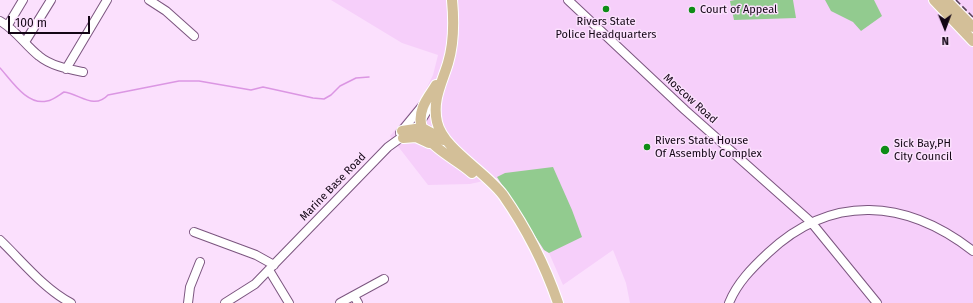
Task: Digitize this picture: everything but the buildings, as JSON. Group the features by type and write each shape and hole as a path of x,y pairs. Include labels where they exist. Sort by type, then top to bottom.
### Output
{"main road":[{"path":"452,0 453,18 451,50 437,94 435,108 439,130 447,142 486,176 503,196 538,255 558,303"},
{"path":"934,0 973,41"},
{"path":"946,0 973,27"},
{"path":"412,130 424,105 443,75"},
{"path":"412,130 447,142"},
{"path":"412,130 476,176 516,217"},
{"path":"412,130 416,137 430,143"}],"street":[{"path":"8,26 24,0"},
{"path":"26,42 52,0"},
{"path":"66,69 107,0"},
{"path":"149,0 166,11 194,36"},
{"name":"Moscow Road","path":"568,0 685,110 811,222 877,303"},
{"path":"0,21 26,42 40,57 66,69 83,72"},
{"path":"412,130 437,94"},
{"path":"412,130 424,105"},
{"name":"Marine Base Road","path":"225,303 255,284 388,148 412,130"},
{"path":"729,303 742,279 758,262 792,233 811,222 831,215 852,211 871,210 896,212 931,224 955,237 973,251"},
{"path":"194,232 256,255 272,267 289,303"},
{"path":"0,240 41,280 71,303"},
{"path":"188,303 190,288 200,262"},
{"path":"340,303 356,299 384,279"}],"shaded area":[{"path":"331,0 973,0 973,303 630,303 626,283 613,250 563,285 549,253 544,250 497,178 470,184 428,185 390,136 421,99 433,75 438,55 402,43"}],"green space":[{"path":"793,0 796,18 734,20 730,1"},
{"path":"825,0 874,0 882,16 861,31 853,22 831,11"},
{"path":"553,167 582,237 549,253 544,250 497,177 505,173"}],"waterway":[{"path":"0,68 20,91 33,100 40,102 51,100 64,92 87,100 97,101 108,95 179,81 199,81 251,90 263,87 324,99 331,95 340,86 356,78 369,77"}],"railway":[{"path":"956,0 973,17"}],"place":[{"name":"Rivers State Police Headquarters","path":"606,9"},
{"name":"Court of Appeal","path":"692,10"},
{"name":"Rivers State House Of Assembly Complex","path":"647,147"},
{"name":"Sick Bay,PH City Council","path":"885,150"}]}
